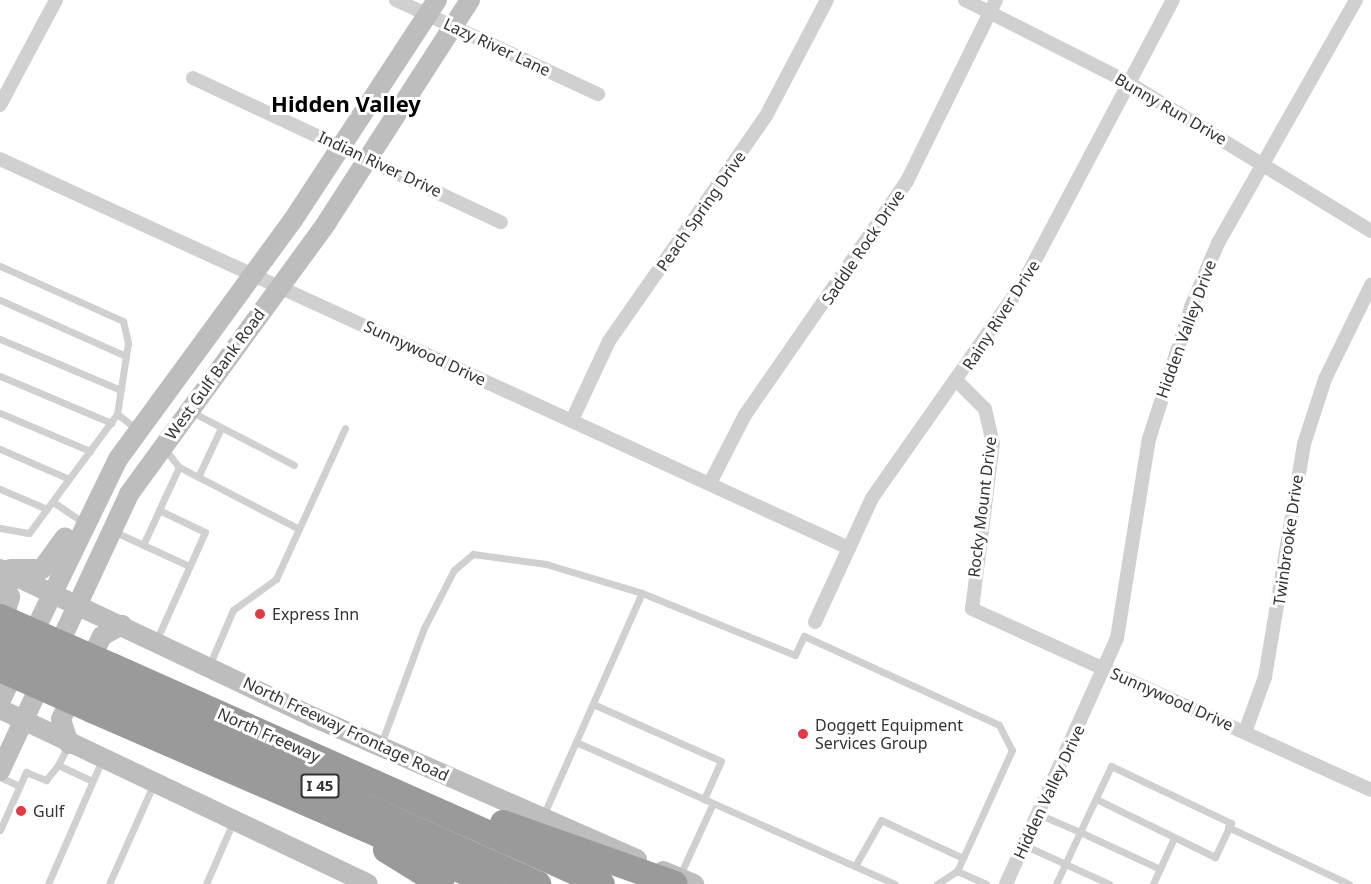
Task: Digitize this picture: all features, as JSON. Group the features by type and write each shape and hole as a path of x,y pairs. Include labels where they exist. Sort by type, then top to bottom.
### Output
{"highway":[{"name":"North Freeway","path":"0,617 602,884"},
{"name":"North Freeway","path":"0,644 97,699 357,823 493,884"},
{"name":"North Freeway","path":"0,669 97,699 538,884"},
{"path":"328,761 683,882"},
{"path":"357,823 391,855 441,884"}],"main road":[{"name":"West Gulf Bank Road","path":"0,771 78,605 109,529 163,446 280,286 368,158 470,0"},
{"name":"West Gulf Bank Road","path":"0,702 83,522 138,430 254,274 344,147 433,7"},
{"path":"138,430 163,446"},
{"path":"0,631 10,597 0,570 42,569 65,536 83,522"},
{"name":"North Freeway Frontage Road","path":"0,570 380,746 683,882"},
{"path":"69,744 62,719 102,636 122,625"},
{"path":"0,709 69,744 155,781 234,819 338,878 368,884"}],"street":[{"path":"0,105 56,0"},
{"name":"Lazy River Lane","path":"396,0 433,7 453,26 598,94"},
{"name":"Peach Spring Drive","path":"572,420 609,341 766,116 827,0"},
{"name":"Bunny Run Drive","path":"964,0 994,6 1127,82 1371,231"},
{"name":"Rainy River Drive","path":"815,622 872,498 958,382 1043,250 1127,82 1173,0"},
{"name":"Hidden Valley Drive","path":"1006,884 1106,670 1127,600 1137,497 1167,370 1218,243 1356,0"},
{"name":"Saddle Rock Drive","path":"710,483 744,415 907,181 994,6"},
{"name":"Indian River Drive","path":"193,78 501,222"},
{"name":"Sunnywood Drive","path":"0,159 849,548"},
{"name":"Twinbrooke Drive","path":"1245,732 1265,677 1304,444 1325,379 1371,285"},
{"name":"Rocky Mount Drive","path":"958,382 985,409 993,443 972,609"},
{"name":"Sunnywood Drive","path":"972,609 1371,790"}],"lane":[{"path":"0,266 123,321 126,356 117,414 111,423 29,533 0,528"},
{"path":"0,300 126,356"},
{"path":"0,339 121,390"},
{"path":"0,376 111,423"},
{"path":"189,410 220,430 294,465"},
{"path":"0,413 90,451"},
{"path":"117,414 138,430"},
{"path":"209,666 233,610 276,579 345,428"},
{"path":"198,477 220,430"},
{"path":"163,446 179,467 299,529"},
{"path":"0,449 69,479"},
{"path":"143,544 179,467"},
{"path":"0,489 47,510"},
{"path":"53,502 83,522"},
{"path":"156,641 205,532 159,510"},
{"path":"109,529 189,566"},
{"path":"380,746 424,628 454,570 473,554 546,564 642,593 795,655 804,636 999,726 1012,750 957,871 937,884"},
{"path":"542,817 642,593"},
{"path":"593,704 721,761 704,799"},
{"path":"576,742 895,884"},
{"path":"0,830 26,772 46,780 58,765 69,744"},
{"path":"48,884 103,758"},
{"path":"58,765 92,781"},
{"path":"1056,884 1111,766 1231,823 1215,857 1096,799"},
{"path":"0,777 19,786"},
{"path":"109,884 155,781"},
{"path":"683,882 713,803"},
{"path":"1038,814 1160,869"},
{"path":"206,884 234,819"},
{"path":"855,866 881,820 963,858"},
{"path":"1228,827 1349,884"},
{"path":"1153,884 1174,838"},
{"path":"1024,845 1109,884"},
{"path":"957,871 986,884"}],"place":[{"name":"Express Inn","path":"260,614"},
{"name":"Doggett Equipment Services Group","path":"803,734"},
{"name":"Gulf","path":"21,811"}],"district":[{"name":"Hidden Valley","path":"346,104"}]}
